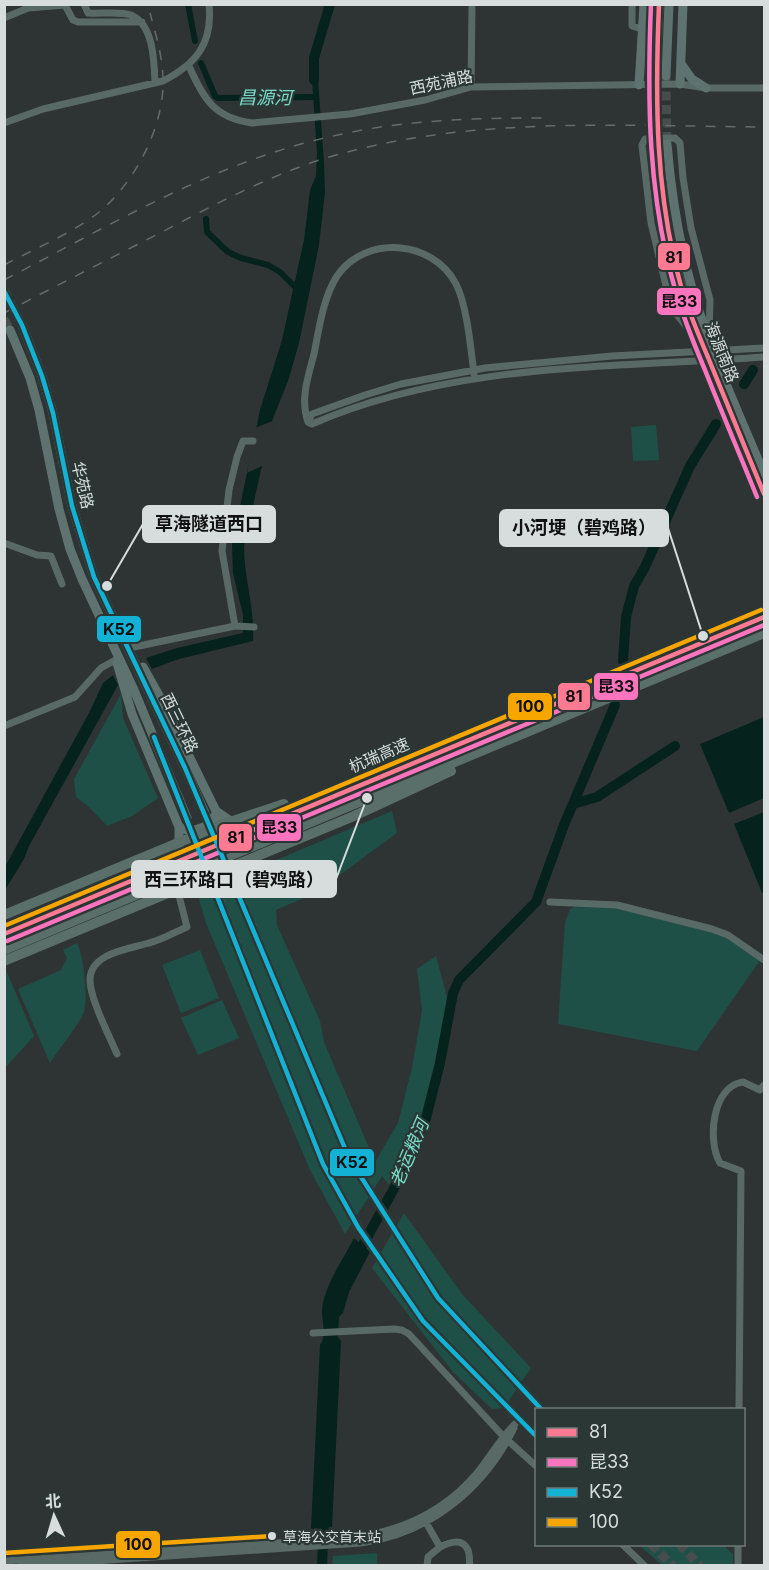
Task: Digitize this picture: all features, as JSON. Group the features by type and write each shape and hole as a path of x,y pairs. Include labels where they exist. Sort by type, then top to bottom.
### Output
{"highway":[{"name":"杭瑞高速","path":"4,927 765,611"},
{"path":"4,944 173,869 253,830 765,617"},
{"path":"211,851 765,627"},
{"path":"4,950 765,633"},
{"path":"4,961 354,816 605,700"},
{"path":"4,915 221,825 380,771"},
{"path":"4,934 173,869"}],"main road":[{"path":"639,85 644,4"},
{"path":"656,76 659,4"},
{"path":"666,76 669,4"},
{"path":"680,84 683,4"},
{"path":"681,63 692,79 706,88"},
{"name":"海源南路","path":"765,474 711,356 688,306 672,250 663,204 662,145 682,252 709,340 711,356 765,494"},
{"name":"华苑路","path":"22,325 42,376 83,546 107,607 129,648"},
{"name":"华苑路","path":"10,330 26,368 39,410 59,508 70,549 118,659"},
{"path":"118,659 132,714 179,826 186,836 211,851 218,823 216,811 161,699 142,664 129,648"},
{"name":"西三环路","path":"129,648 204,811"},
{"name":"西三环路","path":"118,659 188,818"},
{"path":"216,811 229,820 253,830"},
{"path":"179,826 184,830 195,830 211,822 216,811"},
{"path":"173,869 179,851 179,826"}],"street":[{"path":"84,4 88,13 129,14 142,22 149,39 159,82"},
{"path":"4,123 43,109 159,82 189,66 205,41 210,21 210,4"},
{"path":"471,87 472,4"},
{"path":"632,4 632,26 642,28"},
{"path":"4,18 28,8 65,5 73,20 78,22 142,22"},
{"name":"西苑浦路","path":"189,66 206,99 226,116 252,123 327,117 425,100 471,87 680,84 706,88 765,88"},
{"path":"709,340 710,300 691,228 680,143 675,138 645,140 642,145 648,204 667,290 674,311 711,356"},
{"path":"474,374 462,299 456,284 448,273 438,263 415,250 404,248 375,250 362,255 345,267 330,288 305,391 304,411 308,422 312,414 364,395 419,380 474,374 623,355 765,357"},
{"path":"474,374 711,356 765,348"},
{"path":"238,627 222,551 237,457 243,441 253,441"},
{"path":"4,543 37,555 51,556 62,584"},
{"path":"129,648 238,627 254,627"},
{"path":"4,726 75,697 101,668 118,659"},
{"path":"117,1054 92,993 91,972 99,960 134,946 150,943 187,927 173,869"},
{"path":"550,902 617,905 712,929 728,935 765,960"},
{"path":"739,1408 741,1171 720,1163 714,1150 713,1133 717,1106 732,1086 743,1082 760,1090 765,1085"},
{"path":"313,1334 394,1329 409,1334 506,1438 535,1464"},
{"path":"4,1561 338,1542 381,1533 424,1520 469,1481 506,1438"},
{"path":"424,1520 440,1547"},
{"path":"427,1566 428,1557 440,1547 452,1542 464,1544 468,1550 470,1566"},
{"path":"21,1566 304,1544"},
{"path":"623,1546 645,1566"},
{"path":"738,1546 738,1566"}],"shaded area":[{"path":"317,65 325,192 319,245 299,343 288,381 272,421 244,546 253,641 179,659 152,669 146,658 177,648 243,633 243,615 233,573 232,545 260,410 282,340 304,240 310,190 316,176 317,153 311,66"},
{"path":"656,425 659,460 633,461 631,427"},
{"path":"113,675 118,685 5,890 5,867 103,683"},
{"path":"121,694 123,718 158,798 132,816 107,826 76,797 74,779"},
{"path":"764,717 764,798 729,813 700,744"},
{"path":"392,811 397,833 315,893 276,910 277,925 320,1021 324,1042 375,1162 398,1123 412,1068 422,1010 417,969 436,956 449,1005 422,1118 389,1185 382,1176 345,1234 310,1170 206,923 197,892"},
{"path":"764,812 764,892 762,893 734,824"},
{"path":"580,904 621,908 712,930 733,940 760,960 697,1051 558,1024 565,922 570,909"},
{"path":"77,943 85,977 84,1012 50,1063 18,989 61,970 67,958 63,950"},
{"path":"200,950 219,998 181,1013 162,965"},
{"path":"6,970 34,1036 5,1068 4,971"},
{"path":"222,1000 239,1038 198,1055 181,1018"},
{"path":"404,1213 462,1294 531,1368 504,1408 492,1409 453,1372 372,1268"},
{"path":"354,1238 370,1252 349,1292 343,1313 339,1317 338,1337 341,1341 332,1527 311,1529 320,1345 324,1333 323,1303 329,1284"},
{"path":"640,1546 724,1546 733,1554 733,1565 662,1565"},
{"path":"377,1553 377,1565 332,1566 333,1556"}],"pier":[{"path":"275,420 264,465 247,473 255,428"}],"waterway":[{"name":"昌源河","path":"188,4 195,41"},
{"path":"314,80 314,58 330,4"},
{"name":"昌源河","path":"201,63 215,96 218,98 314,97"},
{"path":"206,219 207,232 228,252 268,265 280,272 299,291"},
{"name":"老运粮河","path":"744,384 753,370"},
{"name":"老运粮河","path":"623,661 626,617 634,586 645,567 690,466 716,424"},
{"name":"老运粮河","path":"356,1257 396,1185 426,1118 440,1063 453,993 459,980 536,902 564,825 615,705"},
{"name":"老运粮河","path":"573,804 597,797 675,746"},
{"name":"老运粮河","path":"322,1566 324,1516"}],"tunnel":[{"path":"656,76 657,145"},
{"path":"666,78 667,144"},
{"path":"4,290 22,325"},
{"path":"4,319 10,330"},
{"path":"204,811 349,1158 438,1298 540,1408"},
{"path":"199,848 323,1164 358,1227 423,1321 535,1435"},
{"path":"653,1546 673,1566"},
{"path":"681,1546 700,1566"}],"railway":[{"path":"4,265 94,216 108,204 133,174 152,137 162,99 163,72 150,13"},
{"path":"4,280 162,198 203,179 286,148 355,131 382,127 462,120 542,118"},
{"path":"4,313 245,190 336,155 442,134 495,129 603,125 764,127"}],"transit line":[{"name":"昆33","path":"651,4 649,76 651,148 659,219 666,254 689,330 757,497"},
{"name":"81","path":"659,4 657,111 662,181 672,251 691,317 764,494"},
{"name":"K52","path":"4,291 22,325 42,376 53,413 72,506 94,577 185,768 349,1158 438,1298 540,1408"},
{"name":"100","path":"4,926 761,610"},
{"name":"81","path":"4,934 764,617"},
{"name":"昆33","path":"7,941 764,625"},
{"name":"K52","path":"154,737 323,1164 358,1227 423,1321 535,1435"},
{"name":"100","path":"4,1553 272,1536"}],"place":[{"name":"草海隧道西口","path":"107,586"},
{"name":"小河埂（碧鸡路）","path":"703,636"},
{"name":"西三环路口（碧鸡路）","path":"367,798"},
{"name":"草海公交首末站","path":"272,1536"}]}
